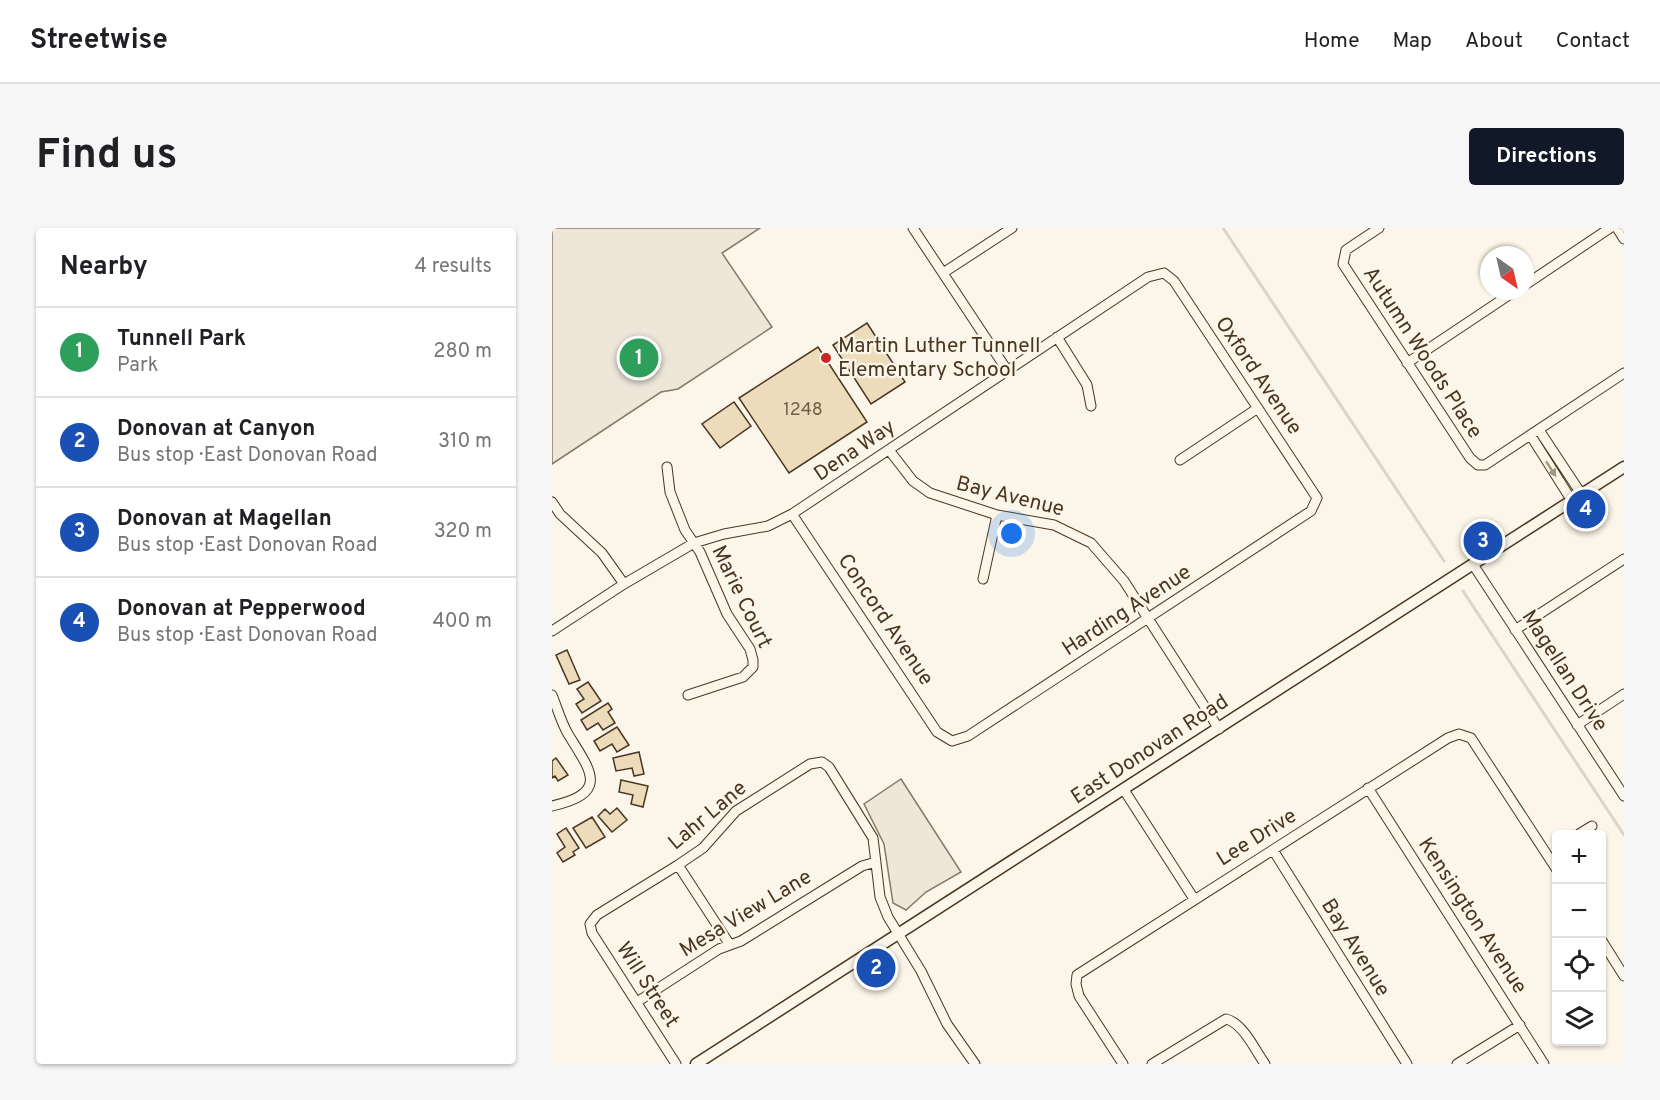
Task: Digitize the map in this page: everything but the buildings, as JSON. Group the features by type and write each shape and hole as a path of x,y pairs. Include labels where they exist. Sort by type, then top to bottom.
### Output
{"street":[{"path":"913,228 1007,370"},
{"path":"943,273 1012,228"},
{"name":"Autumn Woods Place","path":"1379,228 1346,250 1342,257 1343,264 1470,458 1478,465 1485,465 1531,436"},
{"path":"1534,279 1610,228"},
{"path":"1617,228 1624,239"},
{"name":"Dena Way","path":"552,631 624,584 694,543 768,525 792,514 1148,277 1164,273"},
{"name":"Oxford Avenue","path":"1164,273 1174,281 1315,494 1316,502"},
{"path":"1407,363 1502,300"},
{"path":"1057,337 1087,385 1091,406"},
{"path":"1572,501 1531,436 1624,373"},
{"path":"1179,460 1258,408"},
{"path":"1539,430 1582,495"},
{"name":"Bay Avenue","path":"890,450 913,480 930,493 950,502 997,515 1054,525 1091,543 1124,581 1219,729"},
{"path":"667,467 670,492 685,530 694,543"},
{"name":"East Donovan Road","path":"703,1062 1624,467"},
{"path":"552,502 560,514 602,553 624,584"},
{"name":"Harding Avenue","path":"952,741 968,736 1311,512 1316,502"},
{"name":"Concord Avenue","path":"792,514 938,732 952,741"},
{"path":"983,579 997,515"},
{"name":"Marie Court","path":"688,695 743,677 753,667 750,649 727,614 694,543"},
{"path":"1515,630 1624,560"},
{"name":"Magellan Drive","path":"1474,566 1624,796"},
{"path":"1577,725 1624,694"},
{"path":"552,695 567,731 584,758 592,777 591,784 581,795 552,806"},
{"name":"Lee Drive","path":"1123,1064 1079,996 1075,981 1077,975 1448,738 1464,734 1471,738 1547,856"},
{"name":"Lahr Lane","path":"590,924 597,915 703,848 736,811 810,764 822,762 829,767 873,838 876,862"},
{"name":"Kensington Avenue","path":"1368,788 1544,1064"},
{"path":"1124,790 1194,899"},
{"path":"1586,830 1592,826"},
{"name":"Bay Avenue","path":"1273,850 1407,1064"},
{"path":"1552,852 1547,856 1552,863"},
{"path":"876,862 880,897 888,917 921,971 947,1024 975,1064"},
{"name":"Mesa View Lane","path":"637,1002 719,949 741,941 862,866 876,862"},
{"path":"678,865 730,945"},
{"name":"Will Street","path":"590,924 592,933 676,1064"},
{"path":"1606,947 1624,976"},
{"path":"1152,1064 1218,1022 1232,1020 1265,1064"},
{"path":"1457,1064 1520,1026"}],"shaded area":[{"path":"552,228 760,228 722,253 772,327 678,389 661,392 552,464"},
{"path":"901,779 961,872 926,892 906,910 893,903 884,844 864,804"}],"waterway":[{"path":"1223,228 1444,561"},
{"path":"1463,591 1624,835"}],"place":[{"name":"Tunnell Park","path":"639,358"},
{"name":"Martin Luther Tunnell Elementary School","path":"826,358"},
{"name":"Donovan at Pepperwood","path":"1586,509"},
{"name":"Donovan at Magellan","path":"1483,541"},
{"name":"Donovan at Canyon","path":"876,968"}]}
